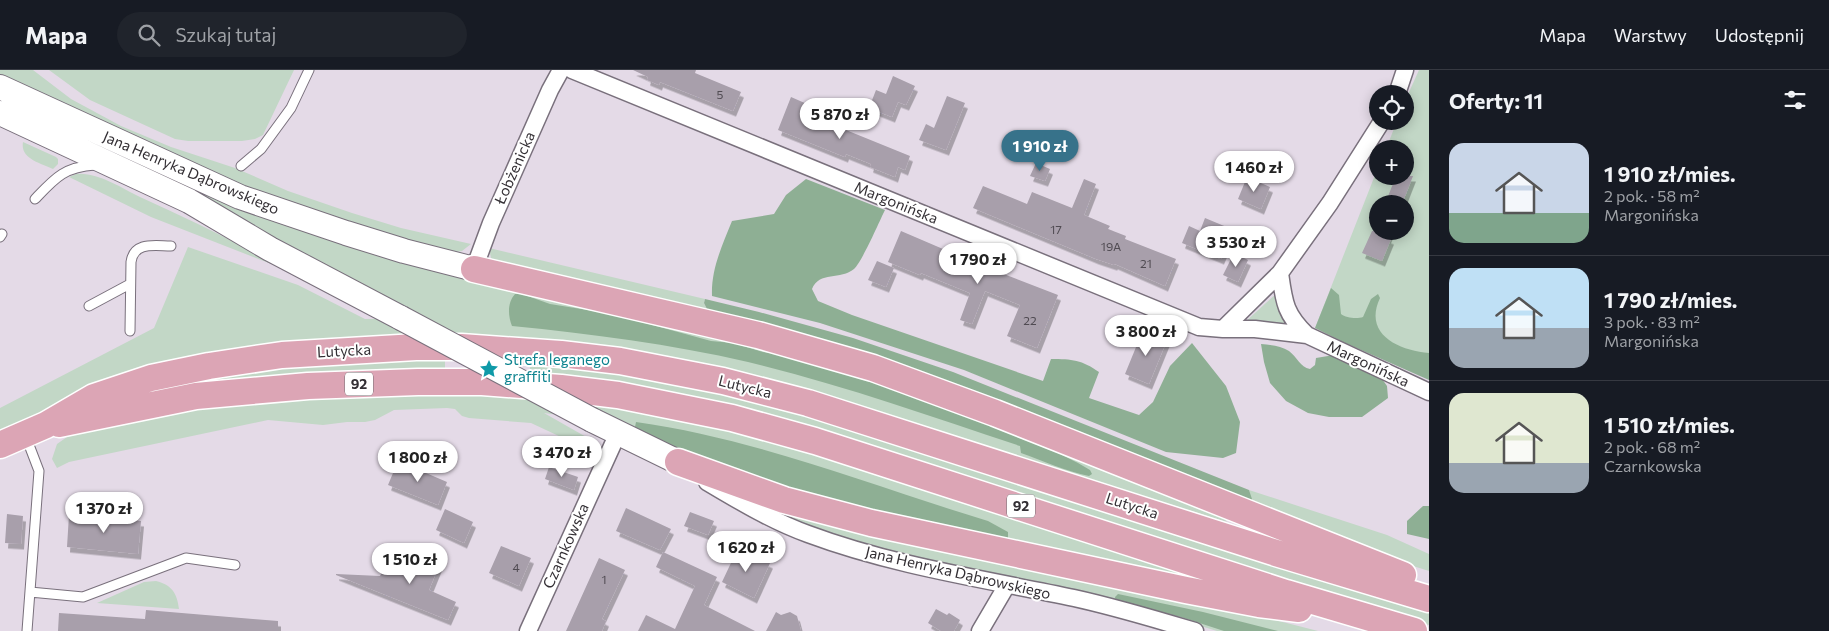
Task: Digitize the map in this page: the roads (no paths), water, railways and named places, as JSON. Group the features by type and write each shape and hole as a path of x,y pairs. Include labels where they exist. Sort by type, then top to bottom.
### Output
{"main road":[{"name":"Jana Henryka Dąbrowskiego","path":"0,88 240,197 404,251 474,269"},
{"name":"Jana Henryka Dąbrowskiego","path":"0,113 189,200 270,248 592,420 678,462"},
{"path":"474,269 758,335 873,368 995,413 1429,586"},
{"name":"Lutycka","path":"0,445 35,430 94,397 140,381 209,366 282,355 440,347 522,350 581,356 620,361 722,381 793,399 908,434 1276,553 1429,598"},
{"name":"Lutycka","path":"35,430 196,396 315,386 418,382 482,382 561,388 618,395 732,418 815,441 1364,617"},
{"path":"678,462 784,500 871,523 1258,604 1364,617"},
{"name":"92","path":"1364,617 1414,631"}],"street":[{"name":"Łobżenicka","path":"474,269 491,223 560,70"},
{"name":"Margonińska","path":"572,70 1199,327 1255,329 1307,335"},
{"path":"1400,85 1406,70"},
{"path":"1223,329 1280,273 1330,203 1376,130"},
{"name":"Margonińska","path":"1280,273 1287,310 1295,324 1307,335 1429,392"},
{"name":"Czarnkowska","path":"528,631 618,433"},
{"name":"Jana Henryka Dąbrowskiego","path":"678,462 749,507 806,534 892,560 1113,607 1195,631"},
{"path":"980,631 1006,585"}],"lane":[{"path":"241,166 261,149 291,108 309,70"},
{"path":"35,199 56,177 68,170 90,166 116,166"},
{"path":"130,330 130,262 135,251 146,246 171,246"},
{"path":"89,306 130,284"},
{"path":"27,631 39,471 35,430"},
{"path":"30,592 83,597 186,558 235,565"}],"place":[{"name":"Strefa leganego graffiti","path":"489,369"}]}
